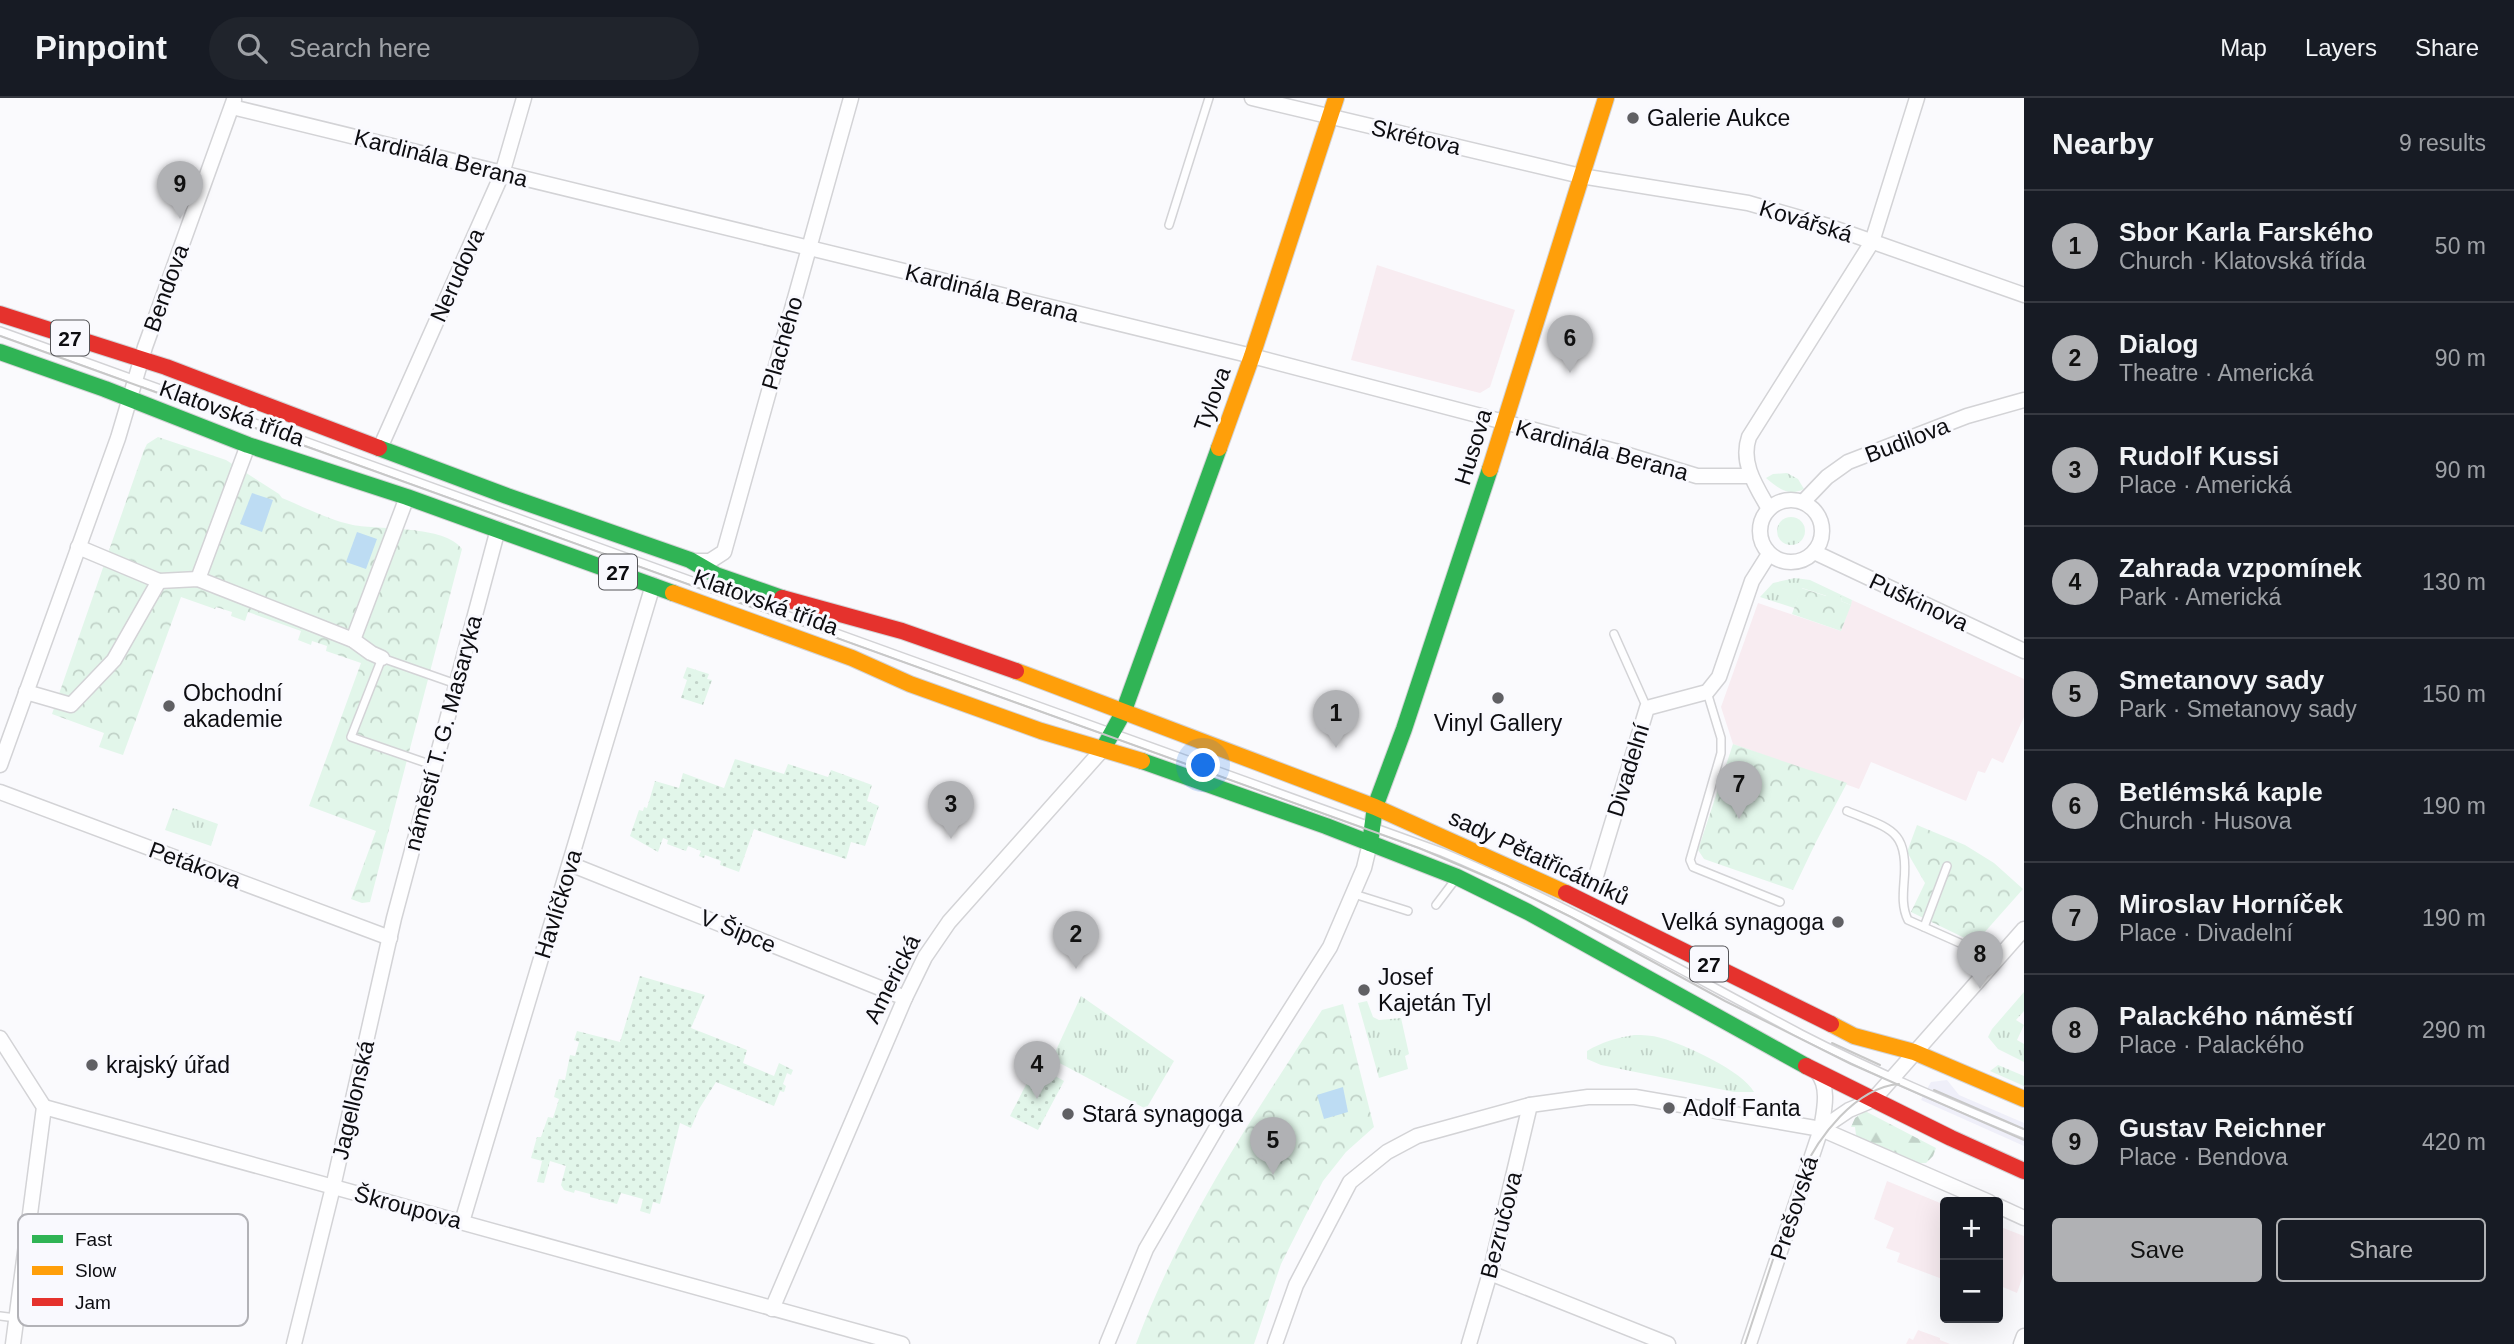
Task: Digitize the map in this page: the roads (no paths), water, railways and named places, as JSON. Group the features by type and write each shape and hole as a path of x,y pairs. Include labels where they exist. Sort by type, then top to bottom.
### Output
{"main road":[{"name":"Tylova","path":"1123,713 1252,356 1336,98"},
{"name":"Husova","path":"1375,807 1461,561 1606,98"},
{"name":"Klatovská třída","path":"0,314 166,367 380,448 505,504 690,561 716,575 802,606 934,641 1375,807"},
{"name":"Klatovská třída","path":"0,352 248,445 366,482 852,657 911,684 1041,731 1103,749 1370,843"},
{"name":"Americká","path":"1103,749 1123,713"},
{"path":"1370,843 1375,807"},
{"name":"sady Pětatřicátníků","path":"1375,807 1587,902 1854,1036 1914,1052 2024,1099"},
{"name":"27","path":"1370,843 1457,877 1528,912 1816,1071 2024,1171"}],"street":[{"name":"Nerudova","path":"380,448 502,174 524,98"},
{"name":"Plachého","path":"690,561 710,561 723,552 851,98"},
{"name":"Skrétova","path":"1251,98 1581,176"},
{"path":"1769,509 1751,476 1746,451 1749,437 1872,242 1917,98"},
{"name":"Kardinála Berana","path":"233,102 502,174 1252,356 1615,451 1697,476 1751,476"},
{"name":"Bendova","path":"141,360 233,102"},
{"name":"Kovářská","path":"1581,176 1748,203 1872,242 2024,295"},
{"name":"Klatovská třída","path":"130,400 141,360"},
{"path":"0,765 130,400"},
{"name":"Budilova","path":"1803,502 1833,471 1848,462 1967,416 2024,400"},
{"path":"198,579 248,445"},
{"path":"353,640 407,497"},
{"path":"1788,500 1803,502 1816,512 1822,527 1821,538 1814,552 1805,559 1794,562 1778,560 1762,545 1759,528 1762,518 1769,509 1788,500"},
{"name":"náměstí T. G. Masaryka","path":"390,938 498,529"},
{"path":"78,547 159,581 198,579 353,640 382,658"},
{"name":"Puškinova","path":"1814,552 2024,651"},
{"path":"1707,692 1719,677 1752,581 1769,554"},
{"path":"26,692 71,705 114,660 159,581"},
{"name":"Havlíčkova","path":"462,1222 653,585"},
{"name":"Divadelní","path":"1596,876 1647,708 1707,692"},
{"name":"Americká","path":"772,1309 925,957 949,922 1103,749"},
{"name":"Petákova","path":"0,793 390,938"},
{"path":"1107,1344 1146,1249 1231,1104 1330,947 1364,868 1370,843"},
{"name":"V Šipce","path":"570,864 905,998"},
{"path":"1821,1129 1849,1110 1873,1100 2024,931"},
{"name":"Jagellonská","path":"294,1344 390,938"},
{"path":"0,1038 44,1107 30,1214"},
{"name":"Prešovská","path":"1749,1344 1821,1129 1824,1085 1816,1071"},
{"path":"1275,1344 1296,1285 1350,1182 1387,1152 1417,1136 1530,1105 1588,1097 1635,1097 1821,1129 1977,1197"},
{"name":"Bezručova","path":"1469,1344 1490,1273 1530,1105"},
{"name":"Škroupova","path":"44,1107 902,1344"},
{"path":"2003,1208 2024,1218"},
{"path":"1490,1273 1668,1344"},
{"path":"13,1344 18,1303"},
{"path":"2021,1344 2024,1336"}],"lane":[{"path":"1169,225 1209,98"},
{"name":"Klatovská třída","path":"0,331 373,466 505,504 1113,733 1372,826"},
{"path":"366,482 380,448"},
{"path":"498,529 505,504"},
{"path":"1614,634 1647,708"},
{"path":"435,766 351,737 382,658 456,684"},
{"path":"1707,692 1721,738 1721,753 1690,860 1693,867 1780,902"},
{"path":"1847,811 1891,830 1900,841 1906,863 1904,892 1905,916 1908,920 1995,962"},
{"name":"sady Pětatřicátníků","path":"1372,826 1505,878 1804,1035 2024,1134"},
{"path":"1924,927 1947,866"},
{"path":"1436,905 1457,877"},
{"path":"1354,894 1408,911"},
{"path":"0,1315 16,1318"}],"water":[{"path":"252,493 273,500 262,532 240,524"},
{"path":"357,532 377,539 366,569 346,562"},
{"path":"1343,1087 1348,1112 1324,1119 1317,1095"}],"tram line":[{"path":"0,336 1419,848 1506,885 1571,917 1725,1001 1851,1064 2024,1140"},
{"path":"1832,1043 1880,1065"},
{"path":"1745,1344 1808,1160 1828,1131 1853,1105 1883,1088 1899,1084"},
{"path":"1934,1090 2024,1129"}],"place":[{"name":"Galerie Aukce","path":"1633,118"},
{"name":"Gustav Reichner","path":"180,219"},
{"name":"Betlémská kaple","path":"1570,373"},
{"name":"Vinyl Gallery","path":"1498,698"},
{"name":"Obchodní akademie","path":"169,706"},
{"name":"Sbor Karla Farského","path":"1336,748"},
{"name":"Miroslav Horníček","path":"1739,819"},
{"name":"Rudolf Kussi","path":"951,839"},
{"name":"Velká synagoga","path":"1838,922"},
{"name":"Dialog","path":"1076,969"},
{"name":"Palackého náměstí","path":"1980,989"},
{"name":"Josef Kajetán Tyl","path":"1364,990"},
{"name":"krajský úřad","path":"92,1065"},
{"name":"Zahrada vzpomínek","path":"1037,1099"},
{"name":"Adolf Fanta","path":"1669,1108"},
{"name":"Stará synagoga","path":"1068,1114"},
{"name":"Smetanovy sady","path":"1273,1175"}]}
